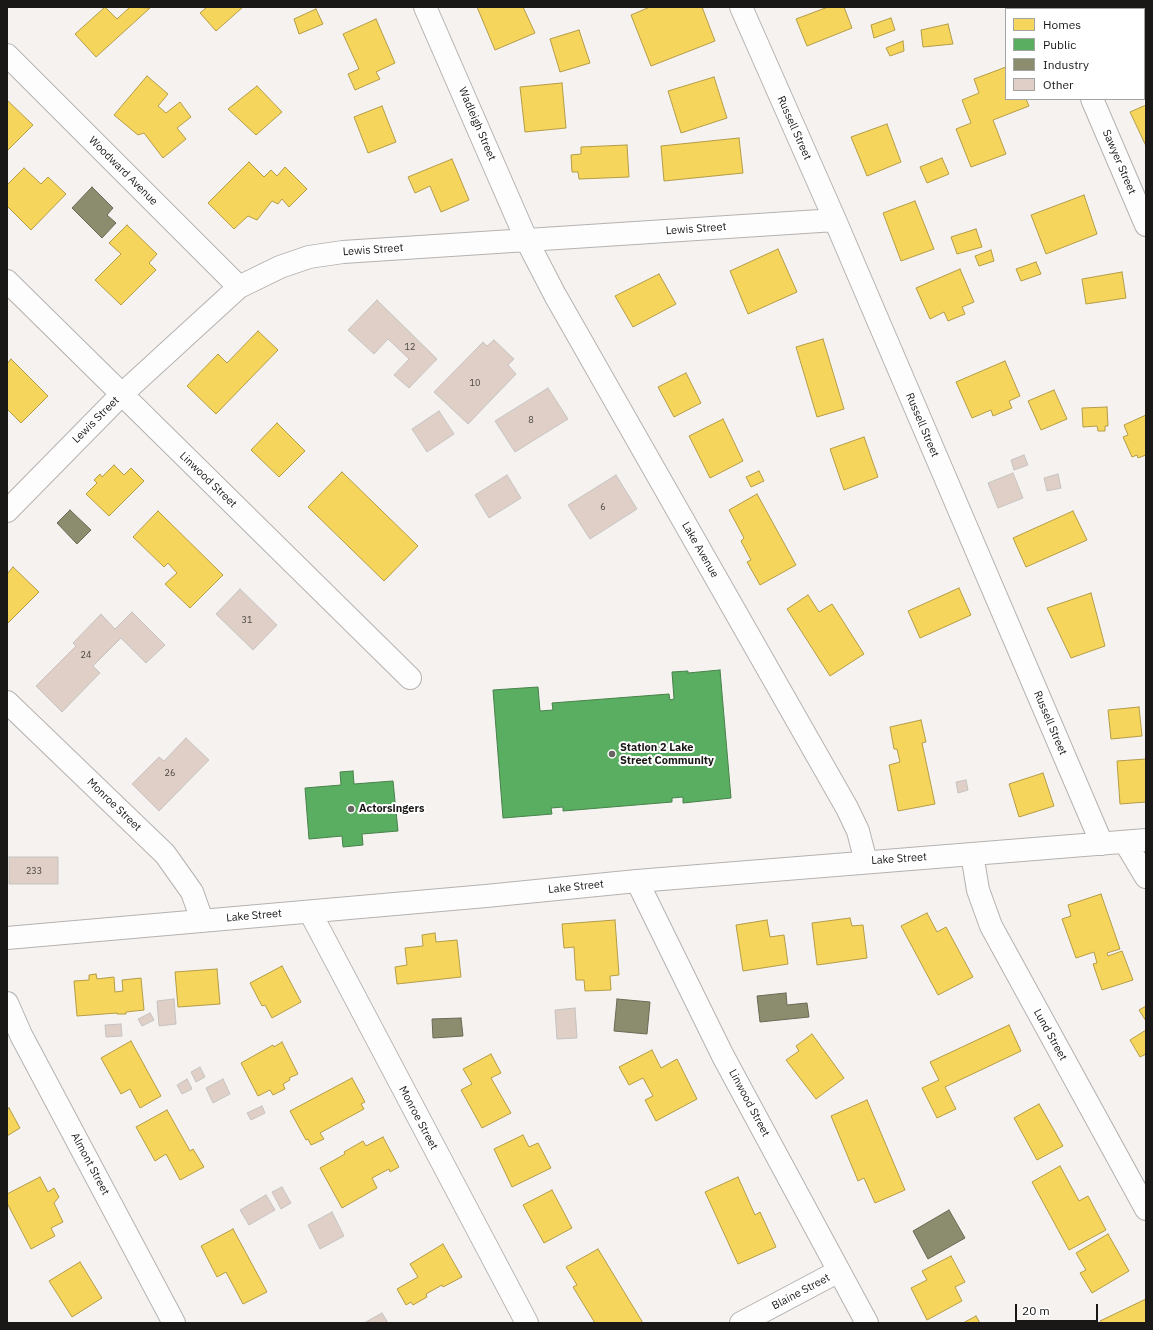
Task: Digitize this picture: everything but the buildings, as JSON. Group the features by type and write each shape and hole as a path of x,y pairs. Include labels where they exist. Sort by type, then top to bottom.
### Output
{"street":[{"name":"Wadleigh Street","path":"425,7 527,241"},
{"name":"Russell Street","path":"741,7 835,220 1102,844"},
{"name":"Woodward Avenue","path":"7,55 239,287"},
{"name":"Sawyer Street","path":"1092,100 1146,225"},
{"name":"Lewis Street","path":"7,511 121,395 239,287 280,267 309,257 343,252 835,220"},
{"name":"Lake Avenue","path":"527,241 555,295 847,808 858,831 866,862"},
{"name":"Linwood Street","path":"7,281 121,395 410,678"},
{"name":"Monroe Street","path":"7,702 165,854 192,892 202,920"},
{"name":"Lake Street","path":"7,938 486,896 637,880 1146,840"},
{"path":"1125,842 1146,877"},
{"name":"Lund Street","path":"972,854 978,890 991,926 1146,1209"},
{"name":"Linwood Street","path":"637,880 723,1056 867,1323"},
{"name":"Monroe Street","path":"310,912 527,1323"},
{"name":"Almont Street","path":"7,1003 21,1035 174,1323"},
{"name":"Blaine Street","path":"741,1323 839,1271"}],"place":[{"name":"Station 2 Lake Street Community","path":"612,754"},
{"name":"Actorsingers","path":"351,809"}]}
